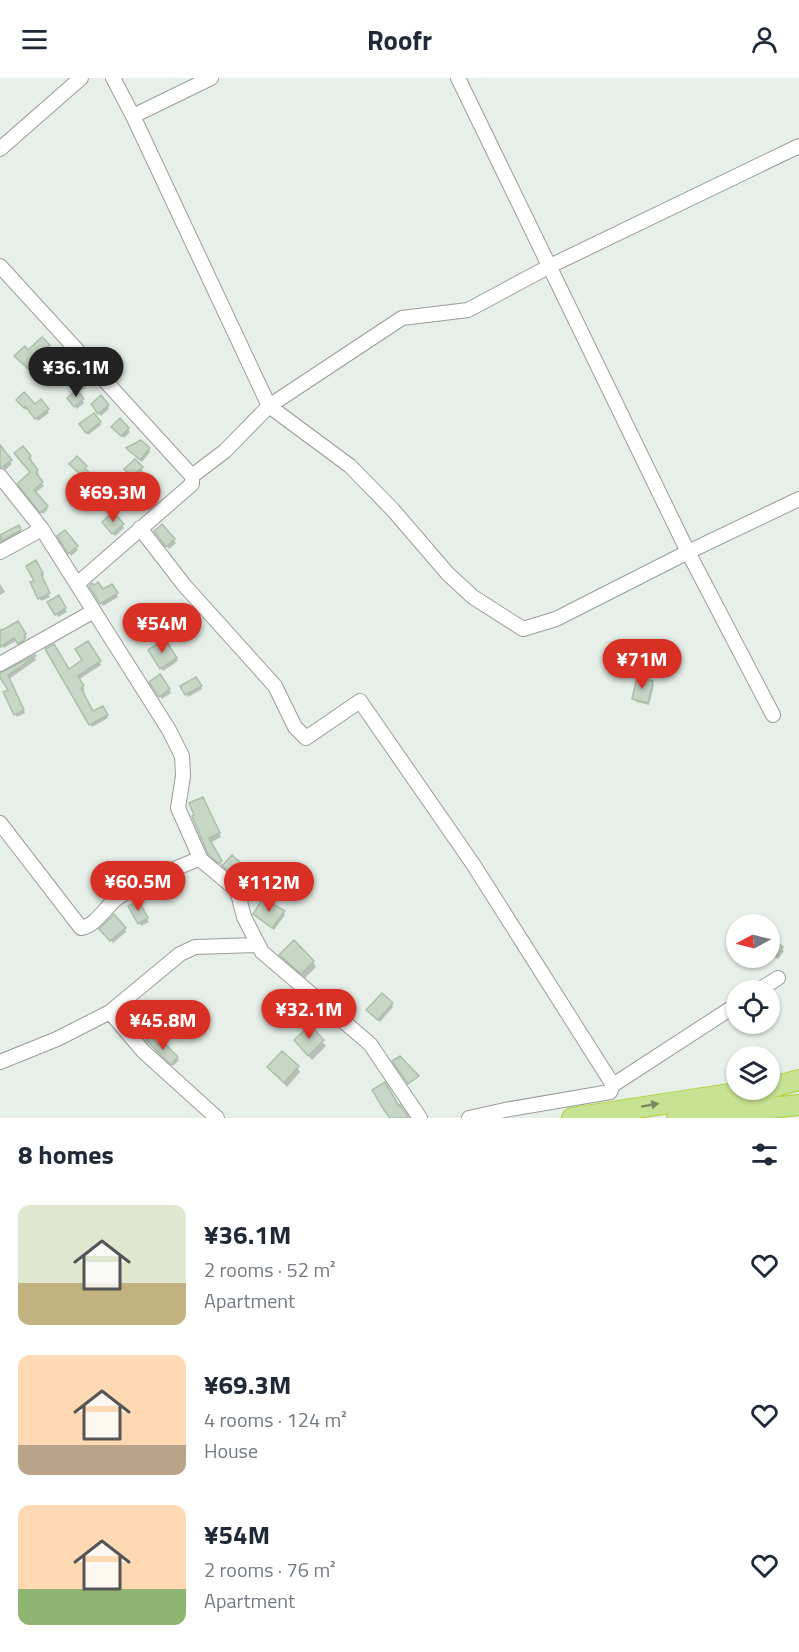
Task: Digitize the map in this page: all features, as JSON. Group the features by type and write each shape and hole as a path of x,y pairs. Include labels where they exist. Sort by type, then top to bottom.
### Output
{"highway":[{"path":"780,1085 799,1080"},
{"path":"572,1118 726,1094"},
{"path":"677,1118 799,1105"}],"street":[{"path":"0,149 81,78"},
{"path":"114,78 269,406 350,466 465,590 523,629 556,619 799,499"},
{"path":"133,116 211,78"},
{"path":"458,78 688,552 773,716"},
{"path":"192,476 225,451 269,406 402,318 468,310 550,266 799,146"},
{"path":"0,266 192,476 192,484 77,584"},
{"path":"0,476 42,529 169,730 182,756 183,776 178,808 200,858 237,890 244,917 262,952 370,1044 420,1118"},
{"path":"140,528 184,585 275,686 295,726 306,738 360,701 473,864 613,1084"},
{"path":"0,552 42,529"},
{"path":"0,664 94,611"},
{"path":"0,823 81,928 87,927 125,893 200,858"},
{"path":"0,1062 57,1039 110,1012 180,954 195,947 257,945"},
{"path":"470,1118 610,1092 613,1084 726,1011"},
{"path":"110,1012 143,1051 217,1118"}],"building":[{"path":"42,337 50,345 39,355 55,371 43,382 14,356 25,346 28,350"},
{"path":"65,355 87,381 80,388 67,375 64,378 53,367"},
{"path":"77,390 84,399 74,407 67,398"},
{"path":"24,392 35,404 41,399 49,409 35,419 25,406 24,408 16,400"},
{"path":"101,395 109,405 98,414 91,404"},
{"path":"94,413 101,422 86,433 79,424"},
{"path":"120,418 129,428 121,436 111,427"},
{"path":"141,440 150,448 140,460 126,448"},
{"path":"0,445 12,460 2,467 0,467"},
{"path":"23,446 31,456 29,458 43,482 34,490 48,506 40,513 17,484 30,472 14,453"},
{"path":"77,456 94,478 86,485 79,477 81,475 69,464"},
{"path":"135,459 143,467 132,477 124,469"},
{"path":"113,512 124,524 112,534 102,522"},
{"path":"162,524 175,539 166,547 154,531"},
{"path":"19,525 21,530 2,541 0,535"},
{"path":"65,530 78,546 68,554 57,536"},
{"path":"36,560 50,593 38,599 30,582 34,581 26,566"},
{"path":"98,582 103,589 112,584 118,593 100,604 89,586"},
{"path":"59,595 66,608 55,615 47,602"},
{"path":"18,621 26,634 25,639 18,644 14,638 0,647 0,631"},
{"path":"165,639 177,658 160,669 148,650"},
{"path":"88,641 101,661 78,676 84,686 81,688 93,711 103,706 108,715 89,725 45,649 54,644 69,669 82,660 75,649"},
{"path":"35,655 8,675 24,710 14,715 3,692 8,690 0,679 0,673"},
{"path":"160,674 170,689 159,697 149,682"},
{"path":"196,677 202,686 185,695 180,686"},
{"path":"637,677 653,681 648,703 632,699"},
{"path":"203,797 220,833 209,838 222,861 218,863 208,854 189,803"},
{"path":"232,855 255,876 247,886 222,866"},
{"path":"262,900 285,911 272,928 253,914"},
{"path":"139,901 148,918 138,924 128,906"},
{"path":"114,914 126,928 110,941 99,929"},
{"path":"294,940 314,961 301,974 279,955"},
{"path":"382,993 393,1003 378,1020 366,1010"},
{"path":"310,1025 324,1040 308,1056 294,1040"},
{"path":"151,1036 163,1049 166,1045 178,1057 171,1065 146,1040"},
{"path":"282,1051 299,1066 284,1083 267,1067"},
{"path":"400,1056 419,1076 408,1084 392,1061"},
{"path":"385,1082 409,1118 390,1118 384,1110 372,1090"}]}
